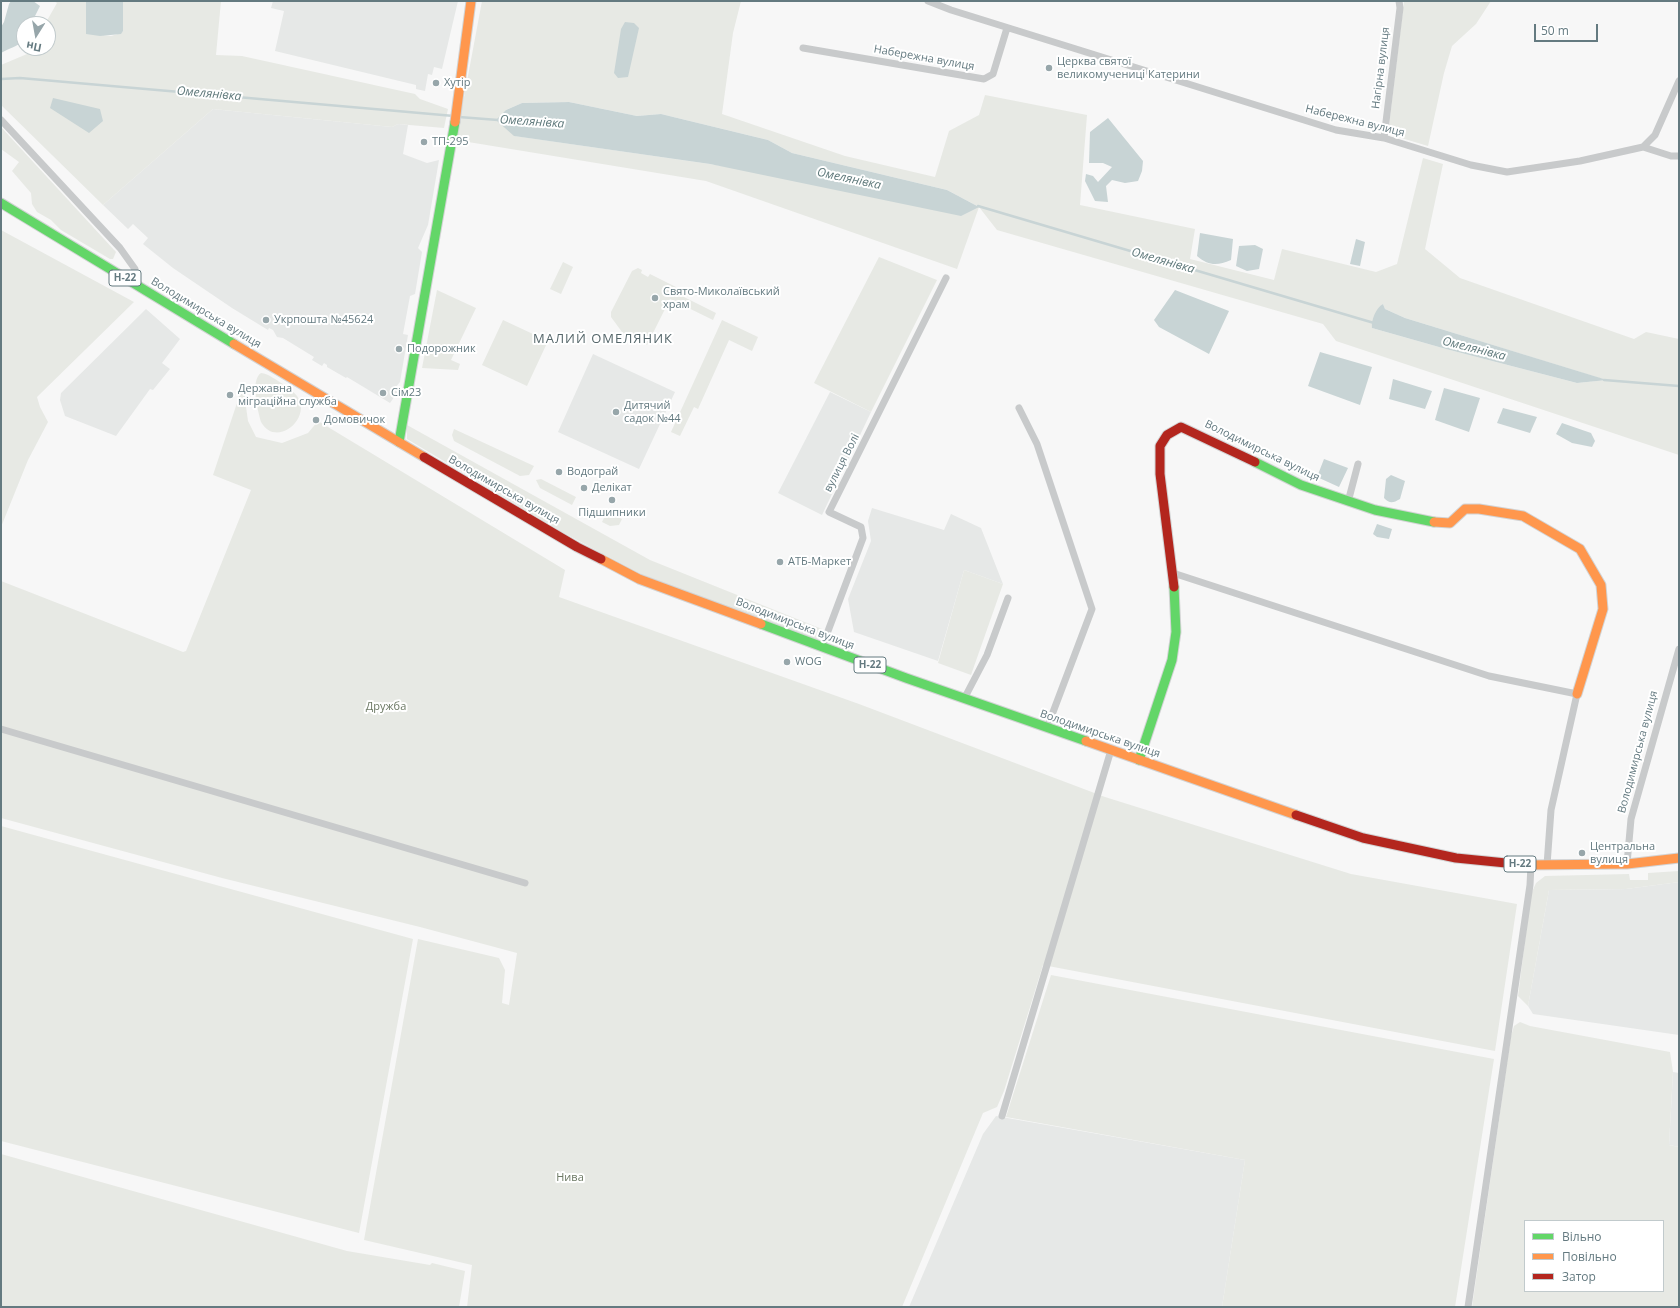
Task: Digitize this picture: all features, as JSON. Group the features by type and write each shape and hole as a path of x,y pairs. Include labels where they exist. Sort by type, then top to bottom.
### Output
{"main road":[{"path":"399,442 456,114 471,1"},
{"name":"Володимирська вулиця","path":"1,203 576,547 639,579 964,699 1363,838 1456,858 1531,865"},
{"name":"Володимирська вулиця","path":"1138,760 1172,660 1175,639 1176,626 1173,572 1160,474 1160,446 1167,436 1182,427 1301,486 1348,502 1375,510 1437,523 1450,523 1465,509 1478,509 1523,516 1580,549 1601,585 1603,597 1602,609 1577,694"},
{"name":"Н-22","path":"1531,865 1627,864 1679,858"}],"street":[{"name":"Набережна вулиця","path":"928,1 1007,28 1336,130 1384,138 1471,165 1507,172 1580,161 1643,148 1671,156 1679,156"},
{"name":"Нагірна вулиця","path":"1384,138 1400,8 1399,1"},
{"name":"Набережна вулиця","path":"803,48 984,79 993,74 1007,28"},
{"path":"1643,148 1655,135 1679,81"},
{"path":"1,120 120,248 135,269 130,281"},
{"name":"вулиця Волі","path":"822,647 864,538 861,527 830,512 946,278"},
{"path":"1019,408 1037,444 1092,609 1055,711 1047,728"},
{"path":"1348,502 1358,464"},
{"path":"1173,572 1489,676 1577,694"},
{"path":"964,699 972,681 987,655 1008,598"},
{"name":"Володимирська вулиця","path":"1627,864 1631,819 1679,648"},
{"name":"Володимирська вулиця","path":"1547,865 1550,810 1577,694"},
{"path":"1,729 525,882"},
{"path":"1002,1116 1111,750"},
{"path":"1468,1307 1530,884 1531,865"}],"shaded area":[{"path":"273,1 458,1 442,69 434,67 432,75 428,74 425,91 416,89 416,85 275,51 284,11 271,8"},
{"path":"213,109 392,127 398,124 408,125 403,154 427,163 439,160 428,225 418,248 422,252 415,294 410,296 403,334 408,335 400,382 395,388 399,390 390,403 347,377 346,378 327,367 324,363 322,366 312,360 314,357 283,338 277,337 273,330 269,328 268,330 232,308 173,268 143,244 148,238 133,224 128,229 103,205"},
{"path":"146,309 180,339 162,363 170,369 153,390 150,389 116,436 65,416 60,400 61,393"},
{"name":"Дитячий садок №44","path":"593,354 675,392 639,469 558,432"},
{"path":"830,392 871,412 822,515 778,493"},
{"path":"872,508 944,530 951,514 981,528 1003,584 964,570 938,661 854,632 848,599 871,541 868,521"},
{"path":"1679,882 1679,1035 1533,1014 1528,1006 1549,890 1626,889"},
{"path":"1673,1072 1679,1073 1679,1147 1669,1145"},
{"path":"996,1116 1245,1160 1222,1307 909,1307 983,1134"}],"green space":[{"path":"54,1 86,1 86,33 111,36 123,31 123,1 221,1 216,55 242,56 415,94 420,99 448,109 444,128 398,124 392,127 213,109 103,205 1,105 1,65 22,56 56,56 56,16 50,16 57,3"},
{"path":"482,1 741,1 733,33 722,114 845,156 935,177 949,131 979,115 985,95 1087,115 1080,205 1195,229 1190,259 1274,280 1282,249 1376,272 1397,264 1423,158 1443,164 1425,249 1460,278 1634,339 1646,332 1679,339 1679,455 1336,341 1323,324 997,230 979,207 957,269 706,181 456,140","holes":["569,102 637,116 661,114 768,140 792,153 947,190 979,207 710,164 515,136 506,110 522,103","1383,304 1385,309 1405,318 1606,380 1577,383 1372,328"]},
{"path":"1404,1 1491,1 1476,24 1452,46 1444,73 1428,146 1388,134"},
{"path":"1,127 116,252 113,259 110,259 61,230 51,220 37,212 32,204 31,193 12,171 19,162 1,149"},
{"path":"1,230 134,302 37,397 40,407 48,422 28,460 1,527"},
{"path":"879,257 937,280 871,412 814,383"},
{"path":"563,262 573,267 561,294 550,289"},
{"path":"638,268 642,270 641,273 648,277 650,274 676,287 674,292 716,313 713,320 670,299 647,345 622,332 611,317 611,312 632,271"},
{"path":"437,290 476,308 451,360 460,364 458,370 422,368"},
{"path":"503,320 548,341 527,386 482,365"},
{"path":"722,320 758,337 752,351 729,340 698,409 694,407 680,436 671,432"},
{"path":"261,373 272,377 283,384 297,396 301,405 297,421 291,427 283,431 275,432 268,430 261,422 255,389 256,382"},
{"name":"Дружба","path":"243,385 248,421 256,437 282,443 308,433 318,421 565,570 559,597 859,704 1105,797 1351,874 1517,904 1495,1051 1043,965 1004,1091 997,1107 983,1113 902,1307 467,1307 472,1265 364,1240 418,939 499,958 505,970 502,1003 509,1005 517,953 420,927 222,878 1,818 1,581 183,652 186,651 251,490 213,475"},
{"path":"407,425 650,560 822,629 817,641 641,574 564,533 407,439"},
{"path":"454,429 534,466 529,475 520,476 454,441 452,435"},
{"path":"541,479 576,497 572,505 540,488 536,480"},
{"path":"607,512 622,519 619,525 610,526 602,522"},
{"path":"964,570 1003,584 971,675 938,663"},
{"path":"1,826 413,939 359,1233 1,1141"},
{"path":"1679,871 1679,882 1626,889 1549,890 1528,1006 1518,996 1531,894 1536,883 1545,876 1629,874 1630,880 1648,880 1648,873"},
{"path":"1051,975 1494,1059 1455,1307 1222,1307 1245,1160 1006,1117"},
{"path":"1520,1022 1530,1026 1670,1052 1673,1072 1669,1145 1679,1147 1679,1307 1472,1307 1511,1036 1514,1026"},
{"path":"1,1154 347,1251 430,1265 432,1263 465,1271 459,1307 1,1307"}],"water":[{"path":"11,1 33,1 40,6 35,16 16,16 16,46 1,53 1,27"},
{"path":"86,1 123,1 123,31 121,34 100,36 86,34"},
{"path":"625,22 634,23 639,28 628,77 618,78 614,73 621,29"},
{"path":"53,98 100,109 103,121 89,133 50,108"},
{"path":"569,102 637,116 661,114 768,140 792,153 947,190 979,207 961,216 710,164 514,136 496,120 506,110 522,103"},
{"path":"1108,118 1143,161 1142,171 1138,181 1125,183 1112,180 1106,186 1108,202 1095,201 1085,181 1086,174 1093,176 1098,182 1112,167 1103,163 1089,163 1090,132"},
{"path":"1200,233 1233,239 1231,260 1213,264 1205,262 1197,256"},
{"path":"1356,239 1365,242 1360,266 1350,264"},
{"path":"1255,245 1263,249 1259,269 1247,271 1236,266 1239,246"},
{"path":"1175,290 1229,311 1209,354 1159,327 1154,320"},
{"path":"1383,304 1385,309 1405,318 1607,380 1577,383 1372,328 1374,314"},
{"path":"1320,352 1372,367 1360,405 1308,386"},
{"path":"1393,379 1432,391 1425,409 1389,399"},
{"path":"1444,388 1480,398 1469,432 1435,420"},
{"path":"1503,408 1537,417 1530,433 1497,423"},
{"path":"1562,423 1591,433 1595,441 1592,447 1572,443 1556,434"},
{"path":"1324,459 1348,468 1339,487 1317,477"},
{"path":"1391,475 1405,481 1400,499 1392,502 1384,498 1386,479"},
{"path":"1377,524 1392,529 1389,539 1377,537 1373,534"}],"waterway":[{"name":"Омелянівка","path":"1,79 20,78 454,116"},
{"name":"Омелянівка","path":"459,117 498,120"},
{"name":"Омелянівка","path":"978,206 1374,323"},
{"name":"Омелянівка","path":"1604,380 1679,386"}],"traffic: fast":[{"path":"399,442 455,122"},
{"path":"1,203 234,344"},
{"path":"1255,462 1301,485 1375,510 1434,522"},
{"path":"1139,760 1172,660 1176,632 1174,587"},
{"path":"761,624 906,678 1086,741"}],"traffic: slow":[{"path":"455,122 471,1"},
{"path":"234,344 424,457"},
{"path":"1434,522 1450,523 1465,509 1479,509 1523,516 1580,549 1601,585 1603,609 1577,694"},
{"path":"601,559 639,579 761,624"},
{"path":"1086,741 1296,815"},
{"path":"1526,865 1627,864 1679,858"}],"traffic: jam":[{"path":"1174,587 1160,474 1160,446 1167,435 1181,427 1255,462"},
{"path":"424,457 577,547 601,559"},
{"path":"1296,815 1363,838 1456,858 1526,865"}],"place":[{"name":"Церква святої великомучениці Катерини","path":"1049,68"},
{"name":"Хутір","path":"436,83"},
{"name":"ТП-295","path":"424,142"},
{"name":"Свято-Миколаївський храм","path":"655,298"},
{"name":"Укрпошта №45624","path":"266,320"},
{"name":"Подорожник","path":"399,349"},
{"name":"Сім23","path":"383,393"},
{"name":"Державна міграційна служба","path":"230,395"},
{"name":"Дитячий садок №44","path":"616,412"},
{"name":"Домовичок","path":"316,420"},
{"name":"Водограй","path":"559,472"},
{"name":"Делікат","path":"584,488"},
{"name":"Підшипники","path":"612,500"},
{"name":"АТБ-Маркет","path":"780,562"},
{"name":"WOG","path":"787,662"},
{"name":"Центральна вулиця","path":"1582,853"}],"district":[{"name":"МАЛИЙ ОМЕЛЯНИК","path":"603,339"}],"park label":[{"name":"Нива","path":"570,1178"}]}
